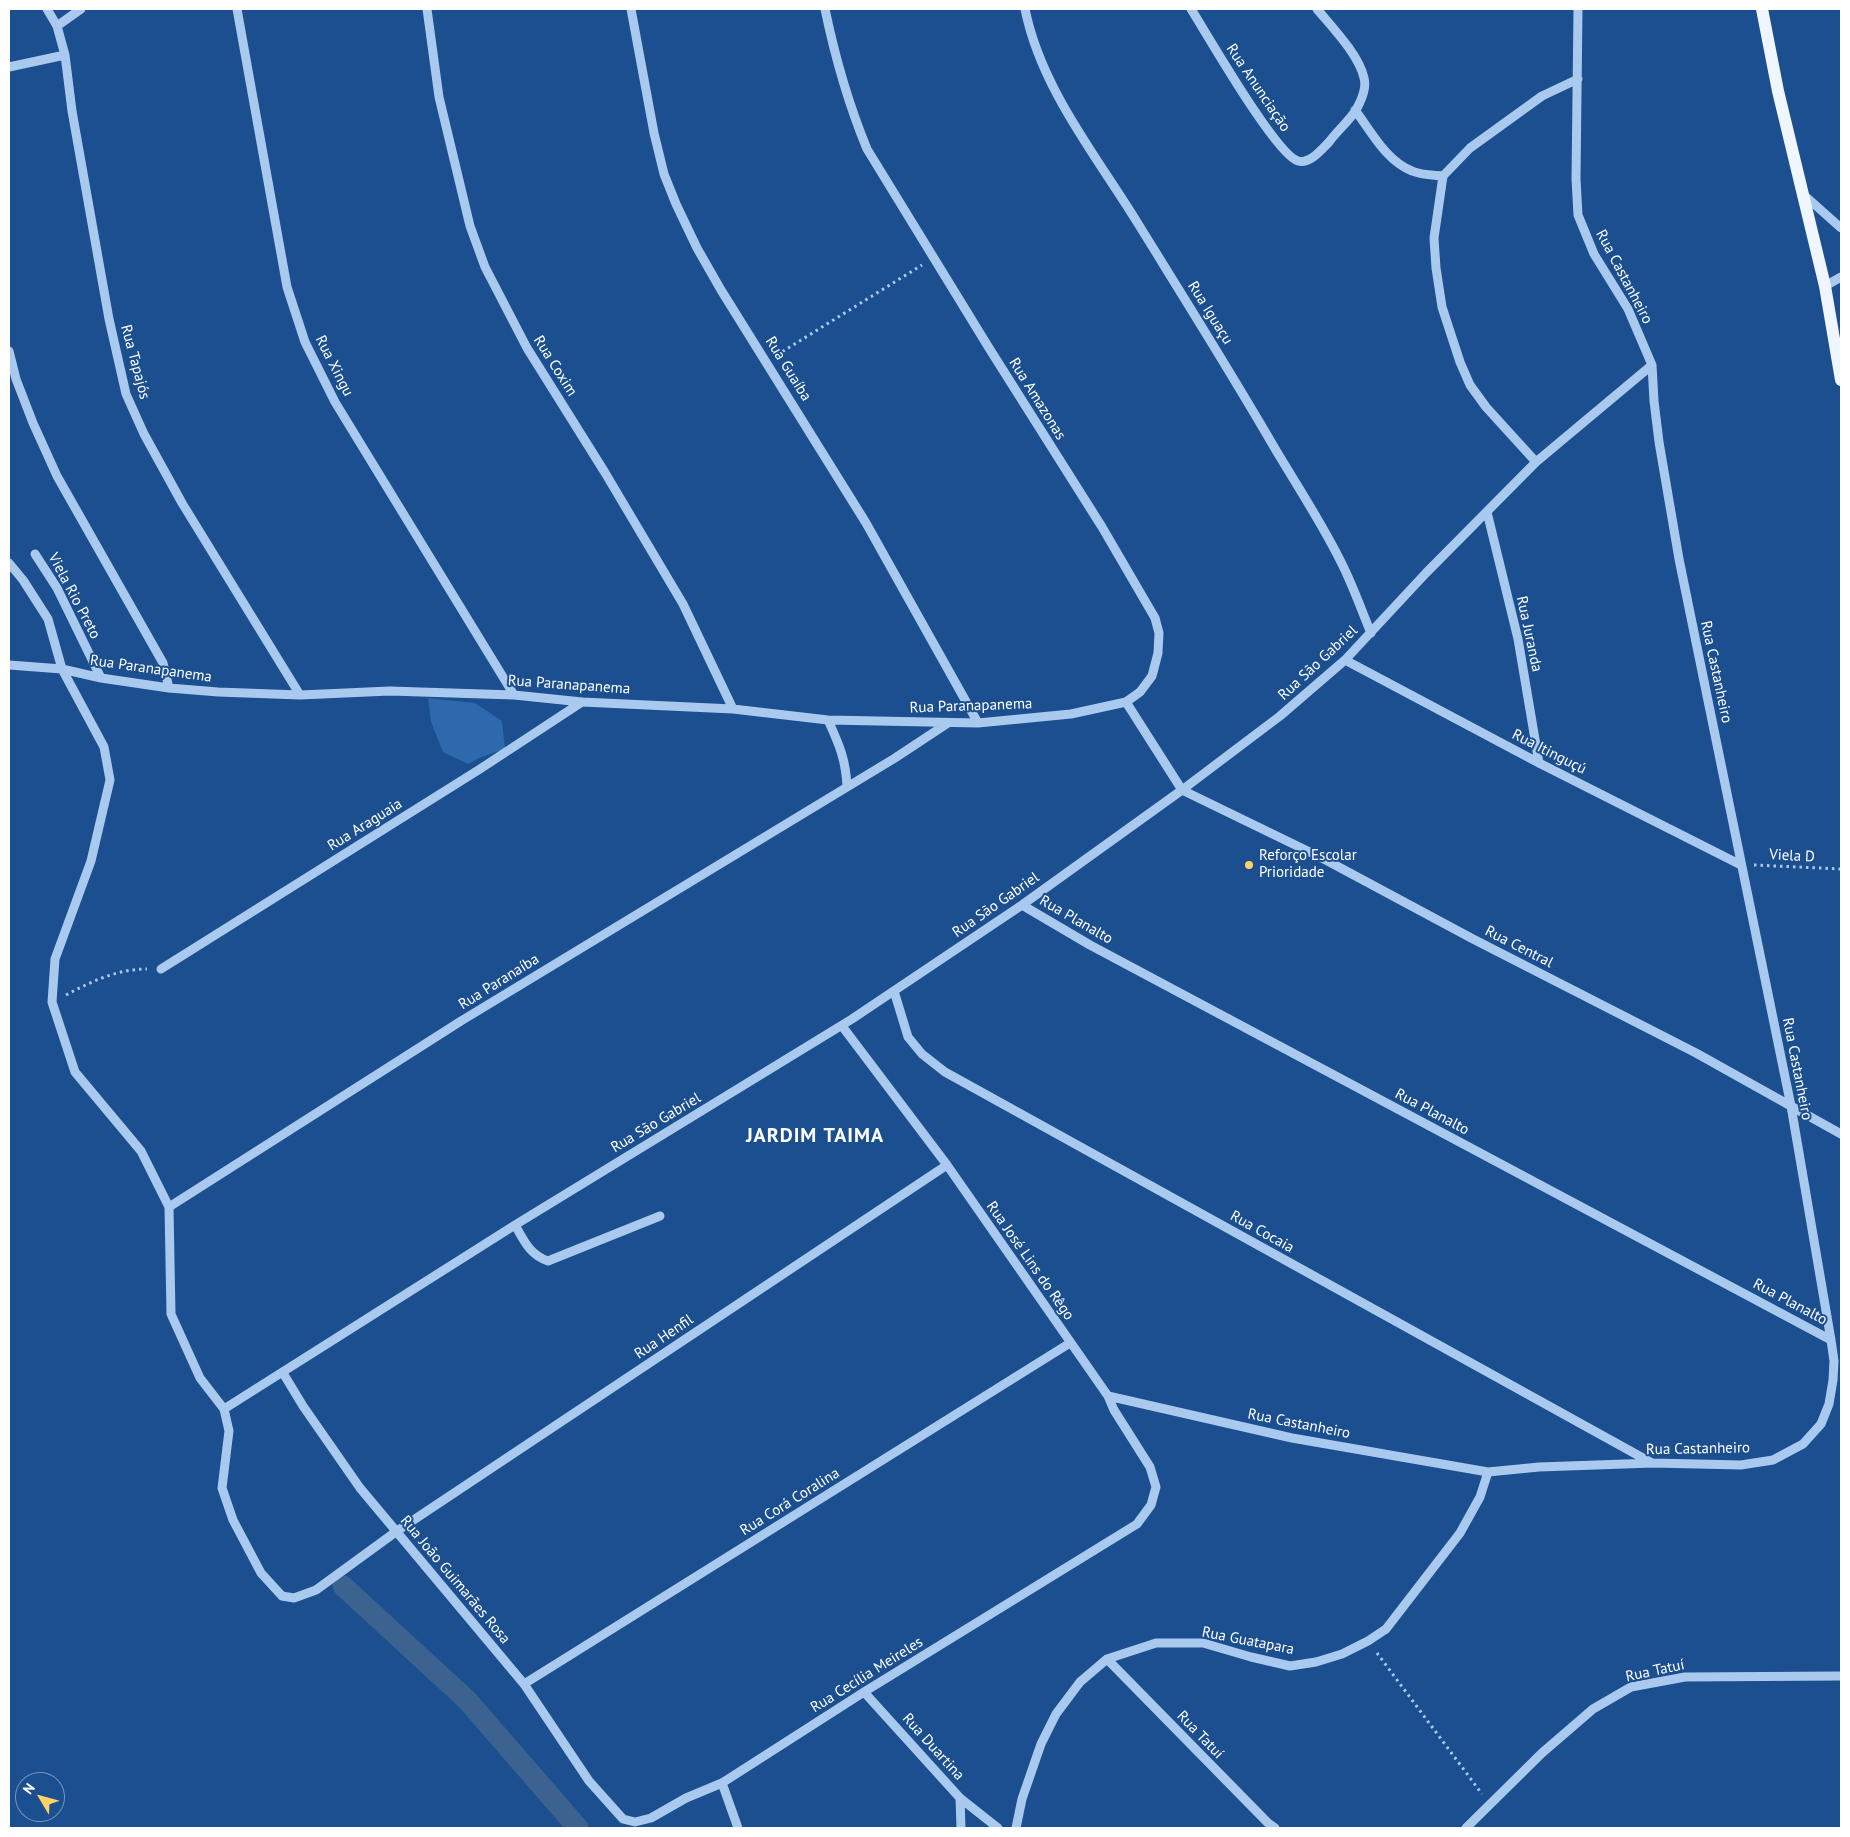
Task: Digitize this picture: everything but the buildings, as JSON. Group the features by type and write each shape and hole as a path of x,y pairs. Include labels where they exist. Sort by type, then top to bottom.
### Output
{"main road":[{"path":"1762,9 1778,91 1825,286 1841,380"}],"street":[{"name":"Rua Tapajós","path":"47,9 57,26 65,55 72,111 109,319 126,394 144,434 182,503 300,695"},
{"path":"57,26 81,9"},
{"name":"Rua Xingu","path":"237,9 287,287 305,342 335,402 514,695"},
{"name":"Rua Coxim","path":"427,9 439,97 470,226 485,267 527,348 604,471 683,604 733,709"},
{"name":"Rua Guaíba","path":"631,9 654,133 664,174 676,204 721,290 767,361 866,524 978,722"},
{"name":"Rua Amazonas","path":"825,9 834,55 853,115 864,141 933,258 1102,527 1155,618 1159,633 1158,653 1152,676 1140,692 1126,702"},
{"name":"Rua Iguaçu","path":"1025,9 1031,34 1047,74 1075,124 1236,381 1310,506 1340,560 1371,633"},
{"name":"Rua Anunciação","path":"1191,9 1261,122 1286,152 1297,161 1316,156 1355,110"},
{"path":"1318,9 1361,68 1365,79 1364,91 1355,110 1384,149 1399,164 1412,172 1443,176"},
{"name":"Rua Castanheiro","path":"1108,1396 1292,1438 1488,1472 1539,1466 1652,1463 1741,1465 1773,1460 1803,1444 1821,1424 1829,1404 1834,1361 1832,1340 1791,1106 1679,559 1659,442 1652,364 1628,309 1594,254 1578,215 1576,179 1578,9"},
{"path":"9,67 65,55"},
{"path":"1536,462 1470,386 1442,307 1434,238 1443,176 1470,148 1542,96 1578,79"},
{"path":"1804,195 1841,228"},
{"path":"1825,286 1841,277"},
{"path":"9,351 16,379 57,476 163,663 170,688"},
{"name":"Rua São Gabriel","path":"224,1409 515,1225 842,1026 1022,905 1182,790 1280,716 1345,660 1426,573 1536,462 1652,364"},
{"name":"Rua Juranda","path":"1487,512 1518,639 1539,763"},
{"name":"Viela Rio Preto","path":"36,554 57,588 101,678"},
{"path":"9,563 23,580 48,619 62,669 104,747 110,780 91,861 55,959 52,1002 74,1072 140,1151 170,1207 170,1314 200,1378 224,1409"},
{"name":"Rua Itinguçú","path":"1345,660 1539,763 1741,865"},
{"name":"Rua Paranapanema","path":"9,665 62,669 101,678 170,688 300,695 390,691 514,695 582,702 733,709 828,720 978,722 1071,714 1126,702"},
{"name":"Rua Araguaia","path":"160,969 480,770 582,702"},
{"path":"1126,702 1182,790"},
{"path":"828,720 841,748 847,787"},
{"name":"Rua Paranaíba","path":"170,1207 469,1016 895,758 948,723"},
{"name":"Rua Central","path":"1182,790 1322,858 1473,939 1696,1053 1841,1134"},
{"name":"Rua Planalto","path":"1022,905 1090,945 1832,1340"},
{"name":"Rua Cocaia","path":"894,991 908,1038 922,1054 945,1072 1652,1463"},
{"name":"Rua José Lins do Rêgo","path":"842,1026 946,1165 1108,1396 1114,1410 1150,1467 1156,1487 1152,1505 1137,1524"},
{"name":"Rua Henfil","path":"224,1409 229,1431 222,1488 233,1520 261,1573 282,1596 294,1598 316,1590 397,1531 946,1165"},
{"path":"515,1225 528,1248 538,1258 548,1261 660,1216"},
{"name":"Rua Corá Coralina","path":"524,1684 1070,1343"},
{"name":"Rua João Guimarães Rosa","path":"283,1373 303,1406 360,1488 524,1684 589,1781 609,1804"},
{"name":"Rua Guatapara","path":"1016,1828 1028,1781 1041,1744 1056,1714 1080,1682 1107,1659 1156,1643 1203,1644 1290,1666 1316,1662 1342,1654 1368,1642 1386,1629 1460,1533 1480,1498 1488,1472"},
{"name":"Rua Cecília Meireles","path":"609,1804 623,1819 635,1822 651,1818 686,1798 722,1783 864,1692 1137,1524"},
{"name":"Rua Tatuí","path":"1107,1659 1275,1828"},
{"name":"Rua Tatuí","path":"1466,1828 1542,1753 1593,1709 1631,1687 1685,1677 1841,1676"},
{"name":"Rua Duartina","path":"864,1692 960,1798 961,1828"},
{"path":"722,1783 738,1828"},
{"path":"960,1798 998,1828"}],"path":[{"path":"767,361 933,258"},
{"name":"Viela D","path":"1741,865 1841,869"},
{"path":"65,996 101,978 130,969 160,969"},
{"path":"1368,1642 1490,1805"}],"shaded area":[{"path":"428,698 475,703 502,721 505,749 468,764 443,752 431,722"}],"waterway":[{"path":"343,1586 467,1700 578,1828"}],"place":[{"name":"Reforço Escolar Prioridade","path":"1249,865"}],"district":[{"name":"JARDIM TAIMA","path":"815,1136"}]}
